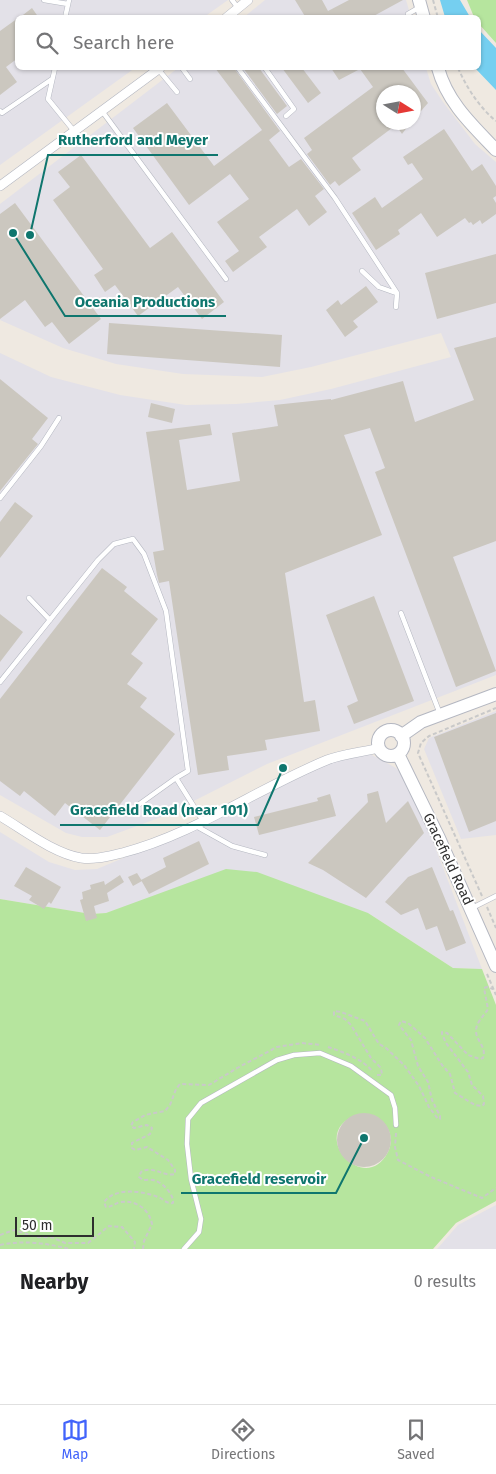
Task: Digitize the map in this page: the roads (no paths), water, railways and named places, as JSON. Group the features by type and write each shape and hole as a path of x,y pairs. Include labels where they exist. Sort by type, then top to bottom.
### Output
{"main road":[{"path":"439,70 452,101 496,150"},
{"path":"401,736 421,722 496,694"},
{"path":"394,731 401,736 404,746 394,756 385,755 379,748 379,739 385,732 394,731"},
{"name":"Gracefield Road","path":"398,754 471,909 492,968"}],"street":[{"path":"230,15 248,0"},
{"path":"0,186 156,70"},
{"path":"0,816 55,849 74,856 87,858 105,857 133,850 173,835 265,788 329,759 379,748"}],"lane":[{"path":"44,0 68,2 66,15"},
{"path":"232,0 238,8"},
{"path":"408,14 421,8"},
{"path":"54,70 48,99 74,131"},
{"path":"160,70 177,92"},
{"path":"183,70 190,79"},
{"path":"239,70 335,198 397,294 396,307"},
{"path":"266,70 294,109 286,116"},
{"path":"0,111 2,113 52,79"},
{"path":"102,111 226,280"},
{"path":"362,271 379,287 397,294"},
{"path":"0,498 41,446 60,418"},
{"path":"0,682 98,560 114,544 133,539 144,554 166,611 188,771 127,813"},
{"path":"29,598 50,620"},
{"path":"401,613 440,716"},
{"path":"176,778 198,823 232,846 264,855"},
{"path":"471,909 496,896"},
{"path":"184,1249 200,1232 200,1219 191,1179 186,1144 188,1119 202,1103 277,1060 294,1055 320,1053 351,1066 391,1095 396,1108 396,1125"}],"water":[{"path":"440,0 460,0 469,15 444,15"},
{"path":"481,32 496,48 496,90 477,70 481,70"}],"place":[{"name":"Oceania Productions","path":"13,233"},
{"name":"Rutherford and Meyer","path":"30,235"},
{"name":"Gracefield Road (near 101)","path":"283,768"},
{"name":"Gracefield reservoir","path":"364,1138"}]}
